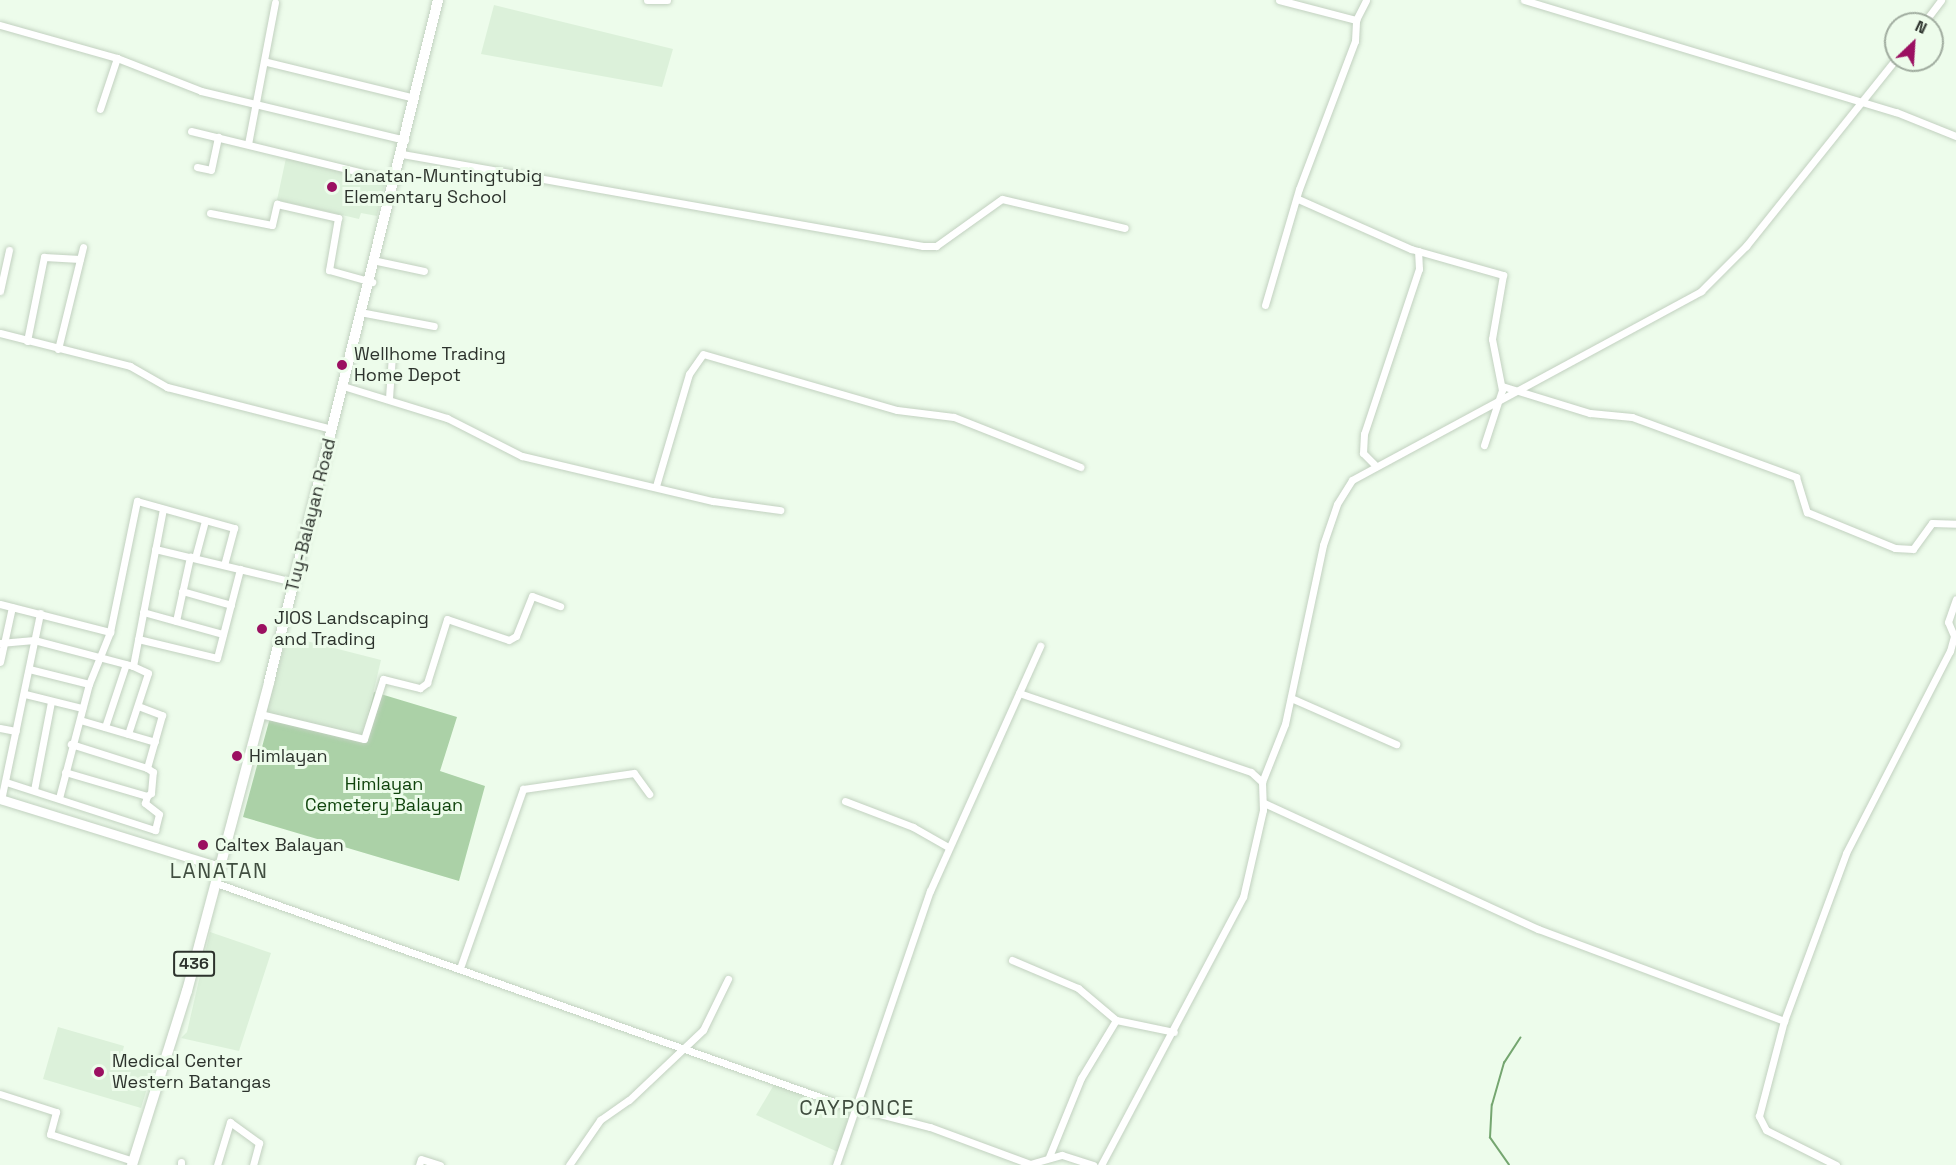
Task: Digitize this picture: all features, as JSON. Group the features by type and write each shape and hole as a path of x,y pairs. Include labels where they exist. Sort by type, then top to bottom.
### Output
{"main road":[{"name":"Tuy-Balayan Road","path":"132,1163 216,883 343,386 372,282 438,0"}],"street":[{"path":"648,0 667,0"},
{"path":"1279,0 1356,20"},
{"path":"1265,305 1298,199 1355,41 1356,20 1366,0"},
{"path":"1524,0 1956,136"},
{"path":"248,144 259,104 275,3"},
{"path":"0,26 117,58 201,91 405,140"},
{"path":"100,109 117,58"},
{"path":"267,62 415,99"},
{"path":"1101,1165 1174,1032 1243,897 1264,803 1262,782 1272,764 1291,698 1337,504 1352,480 1375,465 1715,280 1884,72"},
{"path":"191,131 396,181"},
{"path":"197,167 211,170 218,137"},
{"path":"402,154 923,246 936,246 1002,199 1125,228"},
{"path":"1298,199 1418,251 1480,265 1505,278 1492,339 1502,386 1500,399 1484,445"},
{"path":"210,213 272,225 277,204 338,218 329,270 372,282"},
{"path":"58,349 83,247"},
{"path":"0,291 2,265 9,250"},
{"path":"1375,465 1363,453 1364,434 1419,269 1418,251"},
{"path":"27,340 44,257 80,259"},
{"path":"377,261 424,271"},
{"path":"364,313 434,326"},
{"path":"0,333 130,366 167,387 332,429"},
{"path":"656,486 689,374 703,354 897,410 954,417 1080,467"},
{"path":"389,398 392,359"},
{"path":"343,386 389,398 447,418 522,456 726,504 780,510"},
{"path":"1502,386 1590,413 1632,417 1796,477 1807,512 1895,548 1912,549 1932,523 1956,524"},
{"path":"59,798 71,744 89,684 102,658 110,632 137,501 234,528 224,565"},
{"path":"105,727 138,639 163,508"},
{"path":"176,621 182,591 205,520"},
{"path":"156,549 294,582"},
{"path":"138,639 217,658 240,569"},
{"path":"182,591 231,605"},
{"path":"260,714 364,739 383,679 420,688 427,683 447,619 509,640 516,636 532,596 560,606"},
{"path":"1836,1165 1760,1123 1785,1021 1846,853 1950,651 1954,636 1948,622 1956,599"},
{"path":"0,604 110,632"},
{"path":"0,662 2,642 12,607"},
{"path":"143,612 224,634"},
{"path":"40,614 1,800 219,867"},
{"path":"2,642 34,640 129,665 148,673 128,734"},
{"path":"836,1165 948,848 1040,646"},
{"path":"29,669 89,684"},
{"path":"1019,693 1251,772 1262,782"},
{"path":"25,694 82,708"},
{"path":"1291,698 1396,744"},
{"path":"34,790 51,702"},
{"path":"138,706 162,715 147,768"},
{"path":"80,720 155,742"},
{"path":"0,728 16,731"},
{"path":"6,782 155,830 159,814 145,803 153,772 147,768 71,744"},
{"path":"0,757 10,759"},
{"path":"65,772 147,796"},
{"path":"460,968 523,789 634,773 649,794"},
{"path":"845,801 913,827 948,848"},
{"path":"1264,803 1538,929 1785,1021"},
{"path":"216,883 856,1108 930,1127 1030,1164 1049,1157 1073,1156 1093,1165"},
{"path":"1012,960 1078,988 1116,1020 1174,1032"},
{"path":"569,1165 600,1120 629,1100 703,1030 728,979"},
{"path":"1049,1157 1081,1078 1116,1020"},
{"path":"0,1095 56,1112 50,1134 132,1163"},
{"path":"217,1165 230,1122 259,1143 253,1165"},
{"path":"420,1162 440,1165"}],"shaded area":[{"path":"494,5 673,49 662,87 481,54"},
{"name":"Lanatan-Muntingtubig Elementary School","path":"286,158 386,179 377,216 361,213 359,219 277,200"},
{"path":"287,636 381,660 363,736 266,713"},
{"path":"210,932 271,953 239,1051 181,1038 187,1032"},
{"name":"Medical Center Western Batangas","path":"58,1027 124,1046 122,1054 154,1065 141,1108 43,1079"},
{"path":"775,1083 854,1111 838,1152 756,1115"}],"green space":[{"name":"Himlayan Cemetery Balayan","path":"374,692 457,717 440,771 485,786 459,881 243,817 271,714 363,736"}],"waterway":[{"path":"1509,1165 1490,1138 1492,1105 1504,1063 1520,1038"}],"place":[{"name":"Lanatan-Muntingtubig Elementary School","path":"332,187"},
{"name":"Wellhome Trading Home Depot","path":"342,365"},
{"name":"JIOS Landscaping and Trading","path":"262,629"},
{"name":"Himlayan","path":"237,756"},
{"name":"Caltex Balayan","path":"203,845"},
{"name":"Medical Center Western Batangas","path":"99,1072"}],"district":[{"name":"LANATAN","path":"219,871"},
{"name":"CAYPONCE","path":"857,1108"}]}
